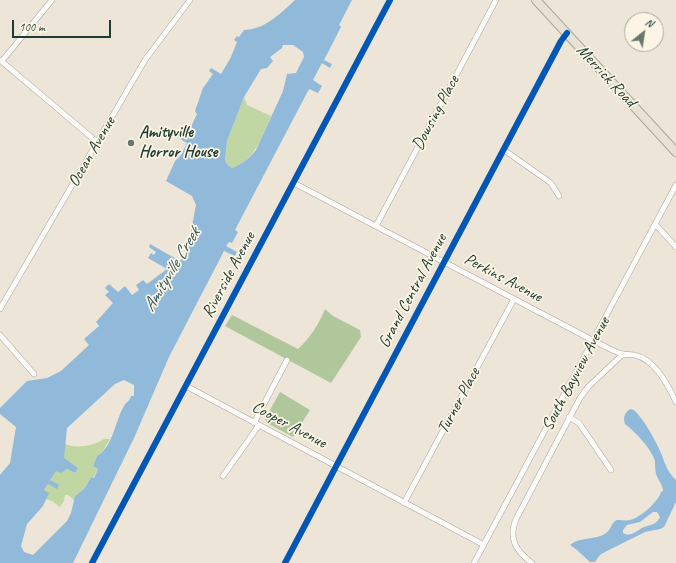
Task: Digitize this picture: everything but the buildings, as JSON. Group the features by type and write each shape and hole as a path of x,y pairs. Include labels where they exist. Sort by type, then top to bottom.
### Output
{"main road":[{"name":"Merrick Road","path":"536,0 676,152"}],"street":[{"path":"52,0 1,61 97,142"},
{"name":"Ocean Avenue","path":"0,309 145,60 190,0"},
{"name":"Riverside Avenue","path":"92,563 390,0"},
{"name":"Dowsing Place","path":"376,226 496,0"},
{"name":"Grand Central Avenue","path":"285,563 561,41 567,33"},
{"path":"504,150 551,183 559,196"},
{"name":"Perkins Avenue","path":"294,183 594,341 623,354 644,358 651,364 674,394 676,402"},
{"name":"South Bayview Avenue","path":"474,563 656,225 676,185"},
{"path":"656,225 676,247"},
{"name":"Turner Place","path":"404,503 514,299"},
{"path":"0,336 34,374"},
{"path":"532,563 520,554 516,547 512,528 580,398 588,387 623,354"},
{"path":"223,476 257,424 287,360"},
{"name":"Cooper Avenue","path":"186,386 484,545"},
{"path":"570,417 579,422 611,470"}],"green space":[{"path":"244,97 247,105 271,116 257,147 252,154 240,165 232,168 225,161 227,141"},
{"path":"325,309 333,316 360,330 361,337 331,383 225,326 232,315 298,349 314,330"},
{"path":"280,392 310,410 293,437 267,423 265,419"},
{"path":"104,439 110,439 102,452 97,456 93,466 98,469 93,478 91,477 85,488 75,496 74,500 68,495 65,495 64,501 60,507 52,501 46,499 48,493 44,491 48,484 57,488 50,480 56,470 67,469 75,473 78,468 63,458 65,444 69,446 84,446"}],"water":[{"name":"Amityville Creek","path":"295,0 352,0 339,25 341,27 324,60 332,64 330,68 322,63 313,80 322,86 318,93 309,89 235,230 238,232 232,243 229,242 226,246 237,252 235,256 224,251 169,357 134,438 73,563 0,563 0,475 10,463 16,427 0,414 0,408 27,381 47,378 61,371 89,345 84,339 99,326 96,322 113,303 105,295 109,292 105,288 109,284 118,292 125,286 132,295 139,290 136,285 143,280 147,284 167,269 148,258 151,253 154,255 156,252 149,247 150,244 180,261 188,247 196,205 192,196 166,181 175,161 181,155 187,143 177,137 179,132 190,138 192,135 188,133 197,114 195,111 203,88 213,74 209,71 211,68 221,74 231,57 237,42 234,40 237,36 239,37 244,30 258,27 272,20","holes":["283,45 293,45 303,52 304,57 296,73 287,74 283,91 256,150 245,161 232,168 225,161 227,141 244,97 261,69 267,68 273,61 270,57 282,48","124,380 134,385 134,396 131,396 121,412 107,446 97,456 93,466 98,469 94,478 91,477 85,488 75,496 71,513 67,521 33,555 24,552 21,546 27,524 43,506 49,493 44,490 48,484 57,489 59,485 50,480 56,471 61,473 67,469 75,473 78,468 64,458 67,428 115,384"]},
{"path":"630,409 634,410 646,425 653,436 668,470 676,480 676,502 664,527 645,532 600,555 595,562 590,562 570,545 577,541 603,535 617,520 634,519 644,513 657,500 663,491 656,474 653,456 642,441 625,424 624,416","holes":["653,512 657,512 660,517 655,523 629,535 623,533 623,530 627,525 640,522"]}],"cycle path":[{"path":"92,563 390,0"},
{"path":"285,563 561,41 567,33"}],"place":[{"name":"Amityville Horror House","path":"131,143"}]}
